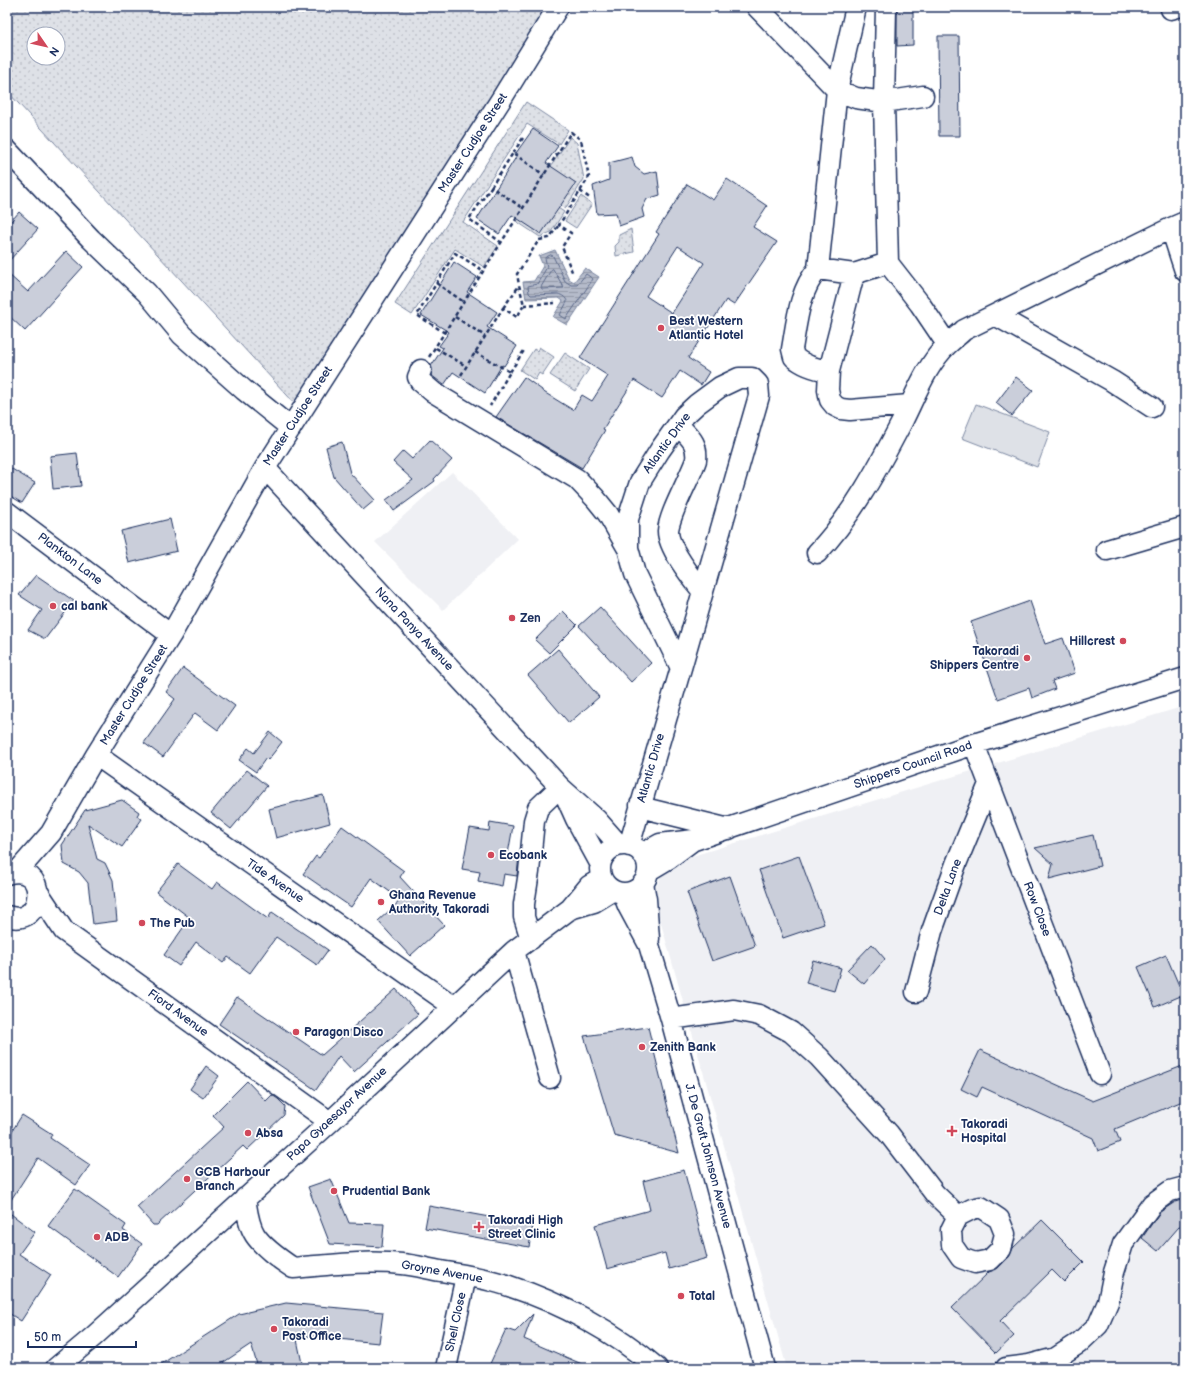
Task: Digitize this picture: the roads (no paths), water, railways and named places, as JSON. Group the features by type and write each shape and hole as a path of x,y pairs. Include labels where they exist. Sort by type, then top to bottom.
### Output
{"street":[{"name":"Master Cudjoe Street","path":"12,873 51,833 96,755 171,635 265,468 502,98 558,7"},
{"path":"757,7 837,90 856,98 884,102 923,96"},
{"path":"829,371 801,363 794,358 792,349 804,290 811,277 818,269 837,90 856,7"},
{"path":"886,7 884,102 888,263 920,304 947,344"},
{"path":"7,150 91,239 147,293 182,335 244,390 291,428"},
{"path":"817,553 831,538 871,479 910,405 916,390 933,362 947,344 964,330 1178,225 1185,271"},
{"path":"818,269 854,274 888,263"},
{"path":"854,274 829,371 828,390 830,400 835,406 841,409 850,410 910,405"},
{"path":"994,315 1112,381 1152,407"},
{"path":"424,365 418,377 433,392 577,479 608,514 628,548"},
{"name":"Atlantic Drive","path":"636,860 640,805 681,668 759,396 758,384 752,378 739,378 720,387 684,416 640,482 628,520 628,548 634,574 681,668"},
{"path":"678,425 693,440 697,451 696,460 672,516 668,531 671,544 703,592"},
{"name":"Nana Panya Avenue","path":"265,468 561,788 597,820 636,860"},
{"name":"Plankton Lane","path":"7,512 171,635"},
{"path":"1107,550 1185,527"},
{"name":"Shippers Council Road","path":"636,860 668,859 694,840 974,744 1185,678"},
{"name":"Row Close","path":"974,744 1100,1074"},
{"name":"Tide Avenue","path":"96,755 454,1006"},
{"name":"Delta Lane","path":"916,992 935,924 956,864 989,784"},
{"path":"531,939 524,917 524,904 534,821 538,808 561,788"},
{"name":"Nana Panya Avenue","path":"561,788 609,881"},
{"path":"640,805 652,810 729,829"},
{"name":"Master Cudjoe Street","path":"16,916 32,910 37,902 37,889 51,833"},
{"path":"607,852 636,860 634,891 609,881 603,857 607,852"},
{"name":"J. De Graft Johnson Avenue","path":"636,860 646,899 649,945"},
{"name":"Fiord Avenue","path":"12,873 25,874 32,878 37,889 64,931 330,1122"},
{"name":"Papa Gyaesayor Avenue","path":"56,1368 93,1337 330,1122 514,950 570,909 589,886 609,881"},
{"name":"J. De Graft Johnson Avenue","path":"609,881 628,906 649,945 671,1019 765,1368"},
{"path":"16,916 64,931"},
{"path":"514,950 550,1078"},
{"path":"671,1019 734,1010 759,1015 791,1032 820,1057 889,1134 935,1194 958,1216"},
{"path":"1006,1368 1029,1365 1056,1358 1079,1343 1098,1325 1108,1302 1114,1272 1123,1244 1152,1204 1170,1191 1185,1188"},
{"name":"Groyne Avenue","path":"245,1198 248,1218 255,1235 273,1254 293,1268 353,1263 402,1264 508,1285 543,1298 570,1311 608,1333 657,1368"},
{"name":"Shell Close","path":"446,1368 466,1276"}],"water":[{"path":"555,250 569,279 574,282 585,268 599,277 567,325 553,317 563,301 559,298 526,299 523,282 534,281 543,266 539,256"}],"place":[{"name":"Best Western Atlantic Hotel","path":"661,328"},
{"name":"cal bank","path":"53,606"},
{"name":"Zen","path":"512,618"},
{"name":"Hillcrest","path":"1123,641"},
{"name":"Takoradi Shippers Centre","path":"1027,658"},
{"name":"Ecobank","path":"491,855"},
{"name":"Ghana Revenue Authority, Takoradi","path":"381,902"},
{"name":"The Pub","path":"142,923"},
{"name":"Paragon Disco","path":"296,1032"},
{"name":"Zenith Bank","path":"642,1047"},
{"name":"Takoradi Hospital","path":"952,1131"},
{"name":"Absa","path":"248,1133"},
{"name":"GCB Harbour Branch","path":"187,1179"},
{"name":"Prudential Bank","path":"334,1191"},
{"name":"Takoradi High Street Clinic","path":"479,1227"},
{"name":"ADB","path":"97,1237"},
{"name":"Total","path":"681,1296"},
{"name":"Takoradi Post Office","path":"274,1329"}]}
